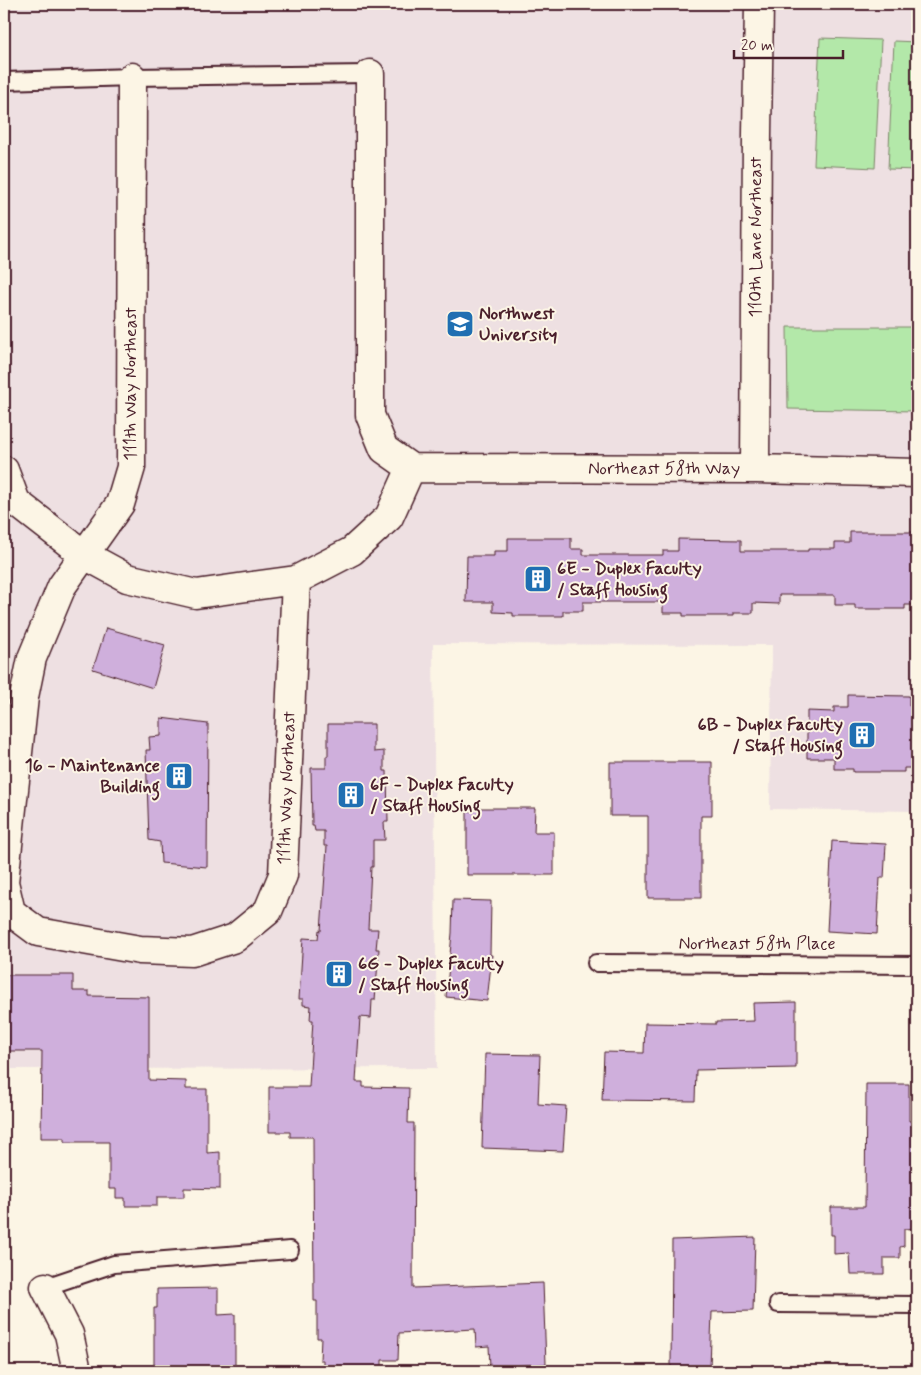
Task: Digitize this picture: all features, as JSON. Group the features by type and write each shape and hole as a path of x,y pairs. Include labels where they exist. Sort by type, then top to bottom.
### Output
{"street":[{"name":"110th Lane Northeast","path":"755,469 759,4"},
{"path":"4,470 16,502 83,554 127,578 196,594 296,580 352,551 389,517 411,468 384,449 370,415 370,74"},
{"name":"111th Way Northeast","path":"132,77 132,467 120,504 62,586 32,658 24,697 4,882 11,912 38,932 140,950 192,952 236,938 268,911 283,875 296,580"},
{"name":"Northeast 58th Way","path":"411,468 755,469 917,473"},
{"path":"45,1287 69,1334 77,1371"}],"lane":[{"path":"4,81 132,77 370,74"},
{"name":"Northeast 58th Place","path":"596,963 917,965"},
{"path":"45,1287 114,1264 290,1250"},
{"path":"778,1304 917,1305"}],"shaded area":[{"name":"Northwest University","path":"4,4 917,4 917,811 770,809 772,645 433,644 437,1068 4,1069"}],"green space":[{"path":"820,38 881,40 875,168 814,165"},
{"path":"894,41 917,42 917,170 888,169"},
{"path":"787,327 917,327 917,411 788,409"}],"building":[{"path":"850,532 913,532 913,544 917,544 917,605 905,605 905,609 855,609 855,605 835,605 835,595 779,595 779,604 753,603 753,613 733,613 733,616 683,616 683,613 663,613 663,602 583,602 583,611 563,611 563,616 513,616 513,613 493,612 493,602 466,602 467,556 494,556 494,551 508,551 508,538 571,538 571,549 583,549 583,555 663,555 663,551 678,551 678,539 741,540 741,551 835,549 835,543 850,543"},
{"path":"106,628 165,645 153,688 93,669"},
{"name":"6B - Duplex Faculty / Staff Housing","path":"848,695 909,696 909,706 917,707 917,768 904,768 904,772 853,772 853,769 834,769 834,758 807,758 807,711 834,712 834,707 848,707"},
{"name":"16 - Maintenance Building","path":"161,718 208,724 207,867 161,863 160,842 149,840 146,750 150,750 149,737 161,736"},
{"path":"328,724 374,724 374,752 384,751 384,771 387,771 388,822 384,822 385,840 373,840 373,867 371,867 368,929 378,929 376,949 379,949 375,1000 372,1000 371,1018 360,1017 356,1082 363,1082 363,1087 409,1088 408,1123 414,1123 413,1288 543,1283 546,1364 490,1367 489,1346 476,1347 475,1329 399,1333 398,1360 382,1360 382,1371 323,1371 323,1360 320,1360 321,1338 317,1338 317,1301 314,1301 313,1137 290,1137 290,1132 269,1132 269,1087 309,1087 313,1020 310,1020 311,1006 303,1005 303,999 299,999 303,938 318,939 319,930 321,931 327,846 324,846 324,831 315,831 314,826 312,826 311,768 326,768"},
{"path":"610,762 712,762 712,816 701,816 701,898 648,898 648,816 610,816"},
{"path":"474,808 535,808 534,832 554,832 554,875 467,875 467,811 474,811"},
{"path":"832,841 886,844 884,878 880,878 877,934 827,931"},
{"path":"453,900 491,901 490,955 492,955 487,1001 446,997"},
{"path":"4,975 73,975 73,991 89,991 89,996 149,997 149,1080 186,1081 186,1089 207,1089 207,1153 220,1152 220,1189 184,1188 184,1197 157,1197 157,1206 125,1206 125,1198 116,1198 116,1189 109,1189 109,1142 65,1142 65,1138 41,1138 42,1051 4,1051"},
{"path":"796,1002 796,1068 696,1070 695,1101 602,1100 604,1052 644,1053 645,1023 716,1024 716,1022 754,1021 753,1003"},
{"path":"485,1054 540,1055 538,1104 566,1106 563,1151 482,1148"},
{"path":"866,1084 909,1084 909,1121 917,1121 917,1228 904,1229 904,1246 900,1247 900,1258 884,1258 884,1274 850,1274 849,1253 834,1254 834,1235 831,1235 831,1207 865,1207"},
{"path":"755,1237 753,1311 712,1312 710,1367 671,1368 672,1240"},
{"path":"218,1288 218,1315 235,1314 235,1371 154,1371 154,1308 157,1308 157,1289"}],"place":[{"name":"Northwest University","path":"460,324"},
{"name":"6E - Duplex Faculty / Staff Housing","path":"538,579"},
{"name":"6B - Duplex Faculty / Staff Housing","path":"862,735"},
{"name":"16 - Maintenance Building","path":"179,776"},
{"name":"6F - Duplex Faculty / Staff Housing","path":"351,795"},
{"name":"6G - Duplex Faculty / Staff Housing","path":"339,974"}]}
